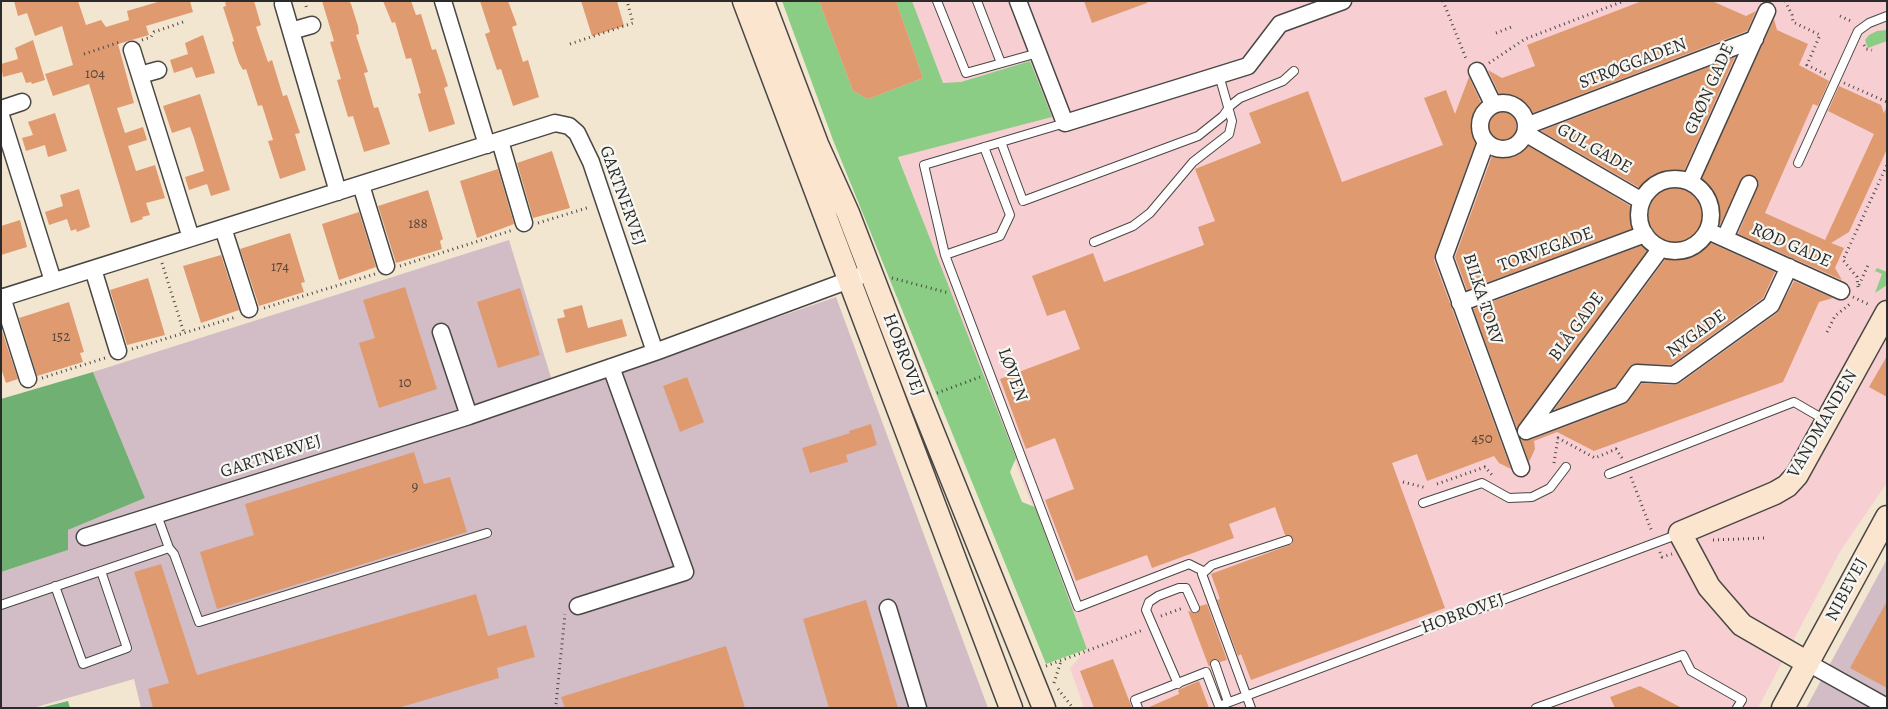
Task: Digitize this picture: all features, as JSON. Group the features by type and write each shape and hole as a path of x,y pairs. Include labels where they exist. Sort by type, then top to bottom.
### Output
{"main road":[{"name":"HOBROVEJ","path":"744,1 1010,708"},
{"name":"HOBROVEJ","path":"763,1 817,144 848,213 920,400 1044,708"},
{"name":"VANDMANDEN","path":"1680,533 1787,486 1798,475 1827,421 1850,391 1887,312"},
{"name":"NIBEVEJ","path":"1783,708 1885,523"},
{"path":"1680,533 1709,587 1742,625 1808,662"}],"street":[{"path":"443,1 525,225"},
{"path":"1018,1 1065,123"},
{"name":"LØVEN","path":"1065,123 1248,66 1280,24 1342,1"},
{"path":"283,4 338,192"},
{"name":"GRØN GADE","path":"1690,182 1767,12"},
{"path":"291,31 312,25"},
{"name":"STRØGGADEN","path":"1525,129 1755,39"},
{"path":"132,50 191,238"},
{"path":"140,75 158,70"},
{"path":"1477,71 1493,104"},
{"path":"1,109 22,102"},
{"path":"1509,103 1516,106 1521,112 1525,129 1521,140 1508,148 1493,147 1482,136 1480,121 1482,114 1493,104 1509,103"},
{"path":"1,116 53,281"},
{"name":"GARTNERVEJ","path":"28,379 2,298 555,123 569,126 577,133 591,162 655,352"},
{"name":"GUL GADE","path":"1525,129 1642,201"},
{"name":"BILKA TORV","path":"1486,142 1444,257 1521,468"},
{"path":"1679,180 1690,182 1707,197 1711,208 1711,220 1708,231 1697,243 1683,251 1661,248 1645,234 1640,224 1642,201 1648,192 1662,182 1679,180"},
{"name":"RØD GADE","path":"1725,238 1750,184"},
{"path":"361,185 387,269"},
{"path":"223,228 249,312"},
{"name":"RØD GADE","path":"1708,231 1841,291"},
{"name":"TORVEGADE","path":"1460,303 1645,234"},
{"name":"BLÅ GADE","path":"1526,432 1661,248"},
{"name":"NYGADE","path":"1526,432 1622,395 1637,373 1674,375 1770,305 1788,267"},
{"path":"93,268 118,353"},
{"name":"GARTNERVEJ","path":"85,538 469,416 655,352 871,272"},
{"path":"441,332 469,416"},
{"path":"578,606 685,572 611,367"},
{"path":"888,608 918,708"},
{"path":"1808,662 1887,707"}],"lane":[{"path":"937,1 966,73 1038,53"},
{"path":"977,1 1001,63"},
{"path":"1798,163 1858,31 1869,22 1887,16"},
{"path":"1001,142 1023,201 1198,136 1223,116 1230,106 1240,98 1283,82 1294,71"},
{"path":"1094,242 1133,226 1162,202 1193,162 1229,134 1232,121 1230,106 1219,76"},
{"name":"LØVEN","path":"1065,123 924,165 945,254 1078,607 1189,564 1203,571"},
{"path":"945,254 1000,236 1010,215 984,147"},
{"path":"1609,474 1794,402 1827,421"},
{"path":"1423,504 1482,483 1509,498 1532,497 1550,488 1566,467"},
{"path":"156,515 169,548 174,554 199,622 487,533"},
{"name":"HOBROVEJ","path":"1219,707 1246,695 1680,533"},
{"path":"1251,708 1203,582 1203,571 1212,565 1288,540"},
{"path":"1,605 169,548"},
{"path":"55,586 83,664 127,648 101,570"},
{"path":"1178,684 1146,610 1149,602 1179,588 1186,588 1195,608"},
{"path":"1536,708 1683,655 1691,671 1742,700 1737,708"},
{"path":"1215,664 1228,702"},
{"path":"1137,704 1206,672 1219,707"}],"path":[{"path":"570,44 633,22 627,1"},
{"path":"1443,1 1468,64 1477,71 1525,39 1624,1"},
{"path":"1785,1 1792,15 1793,22 1820,35 1807,65 1887,102"},
{"path":"1496,33 1514,26"},
{"path":"1858,287 1856,277 1843,260 1887,165"},
{"path":"28,379 29,382 525,225 605,203"},
{"path":"158,248 184,333"},
{"path":"871,272 962,296"},
{"path":"1841,291 1887,312"},
{"path":"920,400 990,374"},
{"path":"1712,540 1764,538"},
{"path":"556,704 566,608 578,606"},
{"path":"1030,672 1106,644"},
{"path":"1054,684 1062,660"}],"shaded area":[{"path":"815,1 1887,1 1887,483 1841,550 1758,708 1084,708 1070,668 1087,649 898,156 852,102"},
{"path":"509,240 556,394 836,297 988,708 141,708 134,679 33,708 1,708 1,572 68,550 68,530 145,498 93,372"},
{"path":"1887,559 1887,708 1806,708"}],"green space":[{"path":"782,1 819,1 853,91 868,99 923,78 896,1 912,1 943,83 961,82 1030,61 1052,117 898,157 1016,458 1010,472 1022,502 1035,507 1087,649 1046,664 833,140"},
{"path":"1887,30 1887,41 1868,48 1865,40 1869,35 1877,31"},
{"path":"1877,268 1887,272 1887,285 1875,293 1882,274 1875,271"},
{"path":"93,372 145,498 68,530 68,550 1,572 1,399"},
{"path":"68,701 70,708 40,708"}],"building":[{"path":"14,1 78,1 86,25 101,20 106,27 129,20 127,11 161,1 190,1 193,12 146,26 149,35 118,44 134,103 117,108 125,133 143,127 147,140 128,146 136,171 155,165 165,198 146,203 150,215 131,223 89,84 53,96 45,74 73,65 62,26 35,36 27,13 18,16"},
{"path":"225,1 254,1 261,25 256,27 268,62 272,60 283,96 287,95 300,133 295,134 306,170 280,179 268,141 273,140 262,105 258,106 246,69 243,70 239,63 232,42 234,41 223,7 226,6"},
{"path":"322,1 349,1 351,4 358,26 359,34 356,35 368,72 364,73 374,108 378,107 390,144 364,152 353,116 348,117 337,80 341,79 330,42 334,41"},
{"path":"383,1 411,1 416,15 421,14 432,50 436,49 448,86 444,88 455,124 429,132 418,94 421,93 411,58 406,59 395,22 392,23"},
{"path":"480,1 508,1 517,25 512,27 523,62 528,60 539,97 513,106 501,69 497,70 485,34 490,32"},
{"path":"581,1 617,1 624,26 592,36"},
{"path":"819,1 896,1 923,78 868,99 853,91"},
{"path":"1084,1 1147,1 1147,3 1092,23"},
{"path":"1642,1 1712,1 1746,16 1756,11 1747,31 1522,117 1516,124 1517,138 1637,210 1647,210 1652,202 1647,192 1541,131 1735,57 1681,178 1682,187 1685,191 1695,190 1774,19 1777,30 1808,44 1799,65 1829,81 1818,106 1813,104 1765,213 1825,240 1874,134 1828,111 1839,86 1881,105 1884,113 1887,106 1887,149 1849,232 1831,243 1844,248 1835,268 1842,280 1738,234 1759,183 1753,175 1744,176 1720,225 1707,221 1699,226 1698,232 1704,240 1775,272 1763,298 1671,365 1633,364 1615,387 1554,410 1669,254 1671,249 1667,240 1657,239 1517,428 1473,309 1648,243 1653,240 1654,231 1651,226 1642,225 1467,290 1455,257 1496,145 1493,135 1484,132 1477,139 1434,260 1511,469 1499,463 1494,456 1427,481 1417,454 1392,463 1445,608 1251,680 1241,654 1238,656 1217,600 1220,599 1211,574 1292,544 1293,538 1285,535 1275,507 1229,524 1234,538 1152,568 1147,555 1076,581 1045,500 1074,489 1055,438 1026,449 1000,379 1080,349 1065,310 1047,316 1032,276 1093,253 1104,282 1204,245 1198,227 1215,221 1195,169 1261,143 1249,113 1308,91 1342,182 1443,145 1424,98 1446,90 1455,114 1469,77 1484,109 1488,112 1497,113 1502,109 1502,100 1488,70 1502,78 1535,66 1527,45"},
{"path":"203,35 215,73 196,78 192,67 174,73 170,60 188,54 185,43"},
{"path":"33,40 45,80 32,84 31,82 26,83 22,72 3,77 1,64 18,59 15,48"},
{"path":"200,94 230,190 211,196 207,184 189,190 185,177 204,171 194,138 190,127 172,133 163,106"},
{"path":"55,113 67,151 48,157 45,145 26,151 22,138 33,135 28,122"},
{"path":"552,151 570,208 533,218 517,163"},
{"path":"498,169 514,224 477,238 460,181"},
{"path":"79,189 90,227 77,232 76,229 71,231 67,219 49,225 45,212 63,206 60,195"},
{"path":"428,190 443,239 440,241 442,249 396,263 378,206"},
{"path":"359,212 376,267 339,280 322,224"},
{"path":"20,220 27,247 1,255 1,226"},
{"path":"290,233 305,282 301,283 304,292 259,306 240,249"},
{"path":"221,255 239,310 201,323 183,266"},
{"path":"148,278 165,335 127,345 110,290"},
{"path":"1794,281 1833,298 1819,302 1783,382 1594,451 1557,432 1534,441 1535,449 1529,462 1521,440 1530,440 1625,404 1642,383 1673,385 1680,383 1777,313"},
{"path":"405,287 437,389 379,408 359,343 375,338 363,300"},
{"path":"520,288 540,355 498,368 477,302"},
{"path":"69,302 84,352 80,353 83,362 37,376 19,318"},
{"path":"582,305 588,328 622,319 627,336 566,353 557,319 565,317 563,310"},
{"path":"1,328 18,379 6,383 1,368"},
{"path":"1887,356 1887,397 1869,387"},
{"path":"687,377 704,422 680,432 663,386"},
{"path":"871,424 877,445 846,455 848,462 810,473 802,448 850,433 849,431"},
{"path":"414,452 424,484 450,477 467,532 217,609 200,552 254,535 245,504"},
{"path":"161,564 197,675 476,594 488,636 526,625 535,657 497,668 499,678 398,708 153,708 148,689 169,683 134,572"},
{"path":"866,600 898,708 829,708 803,619"},
{"path":"1887,601 1887,688 1850,668"},
{"path":"1207,604 1227,660 1220,662 1217,659 1213,659 1209,667 1188,611 1197,613 1200,606"},
{"path":"726,646 745,708 565,708 561,697"},
{"path":"1113,659 1132,708 1094,708 1080,671"},
{"path":"1199,681 1209,708 1147,708 1179,694 1178,690"},
{"path":"1640,686 1682,708 1615,708 1610,697"}]}
